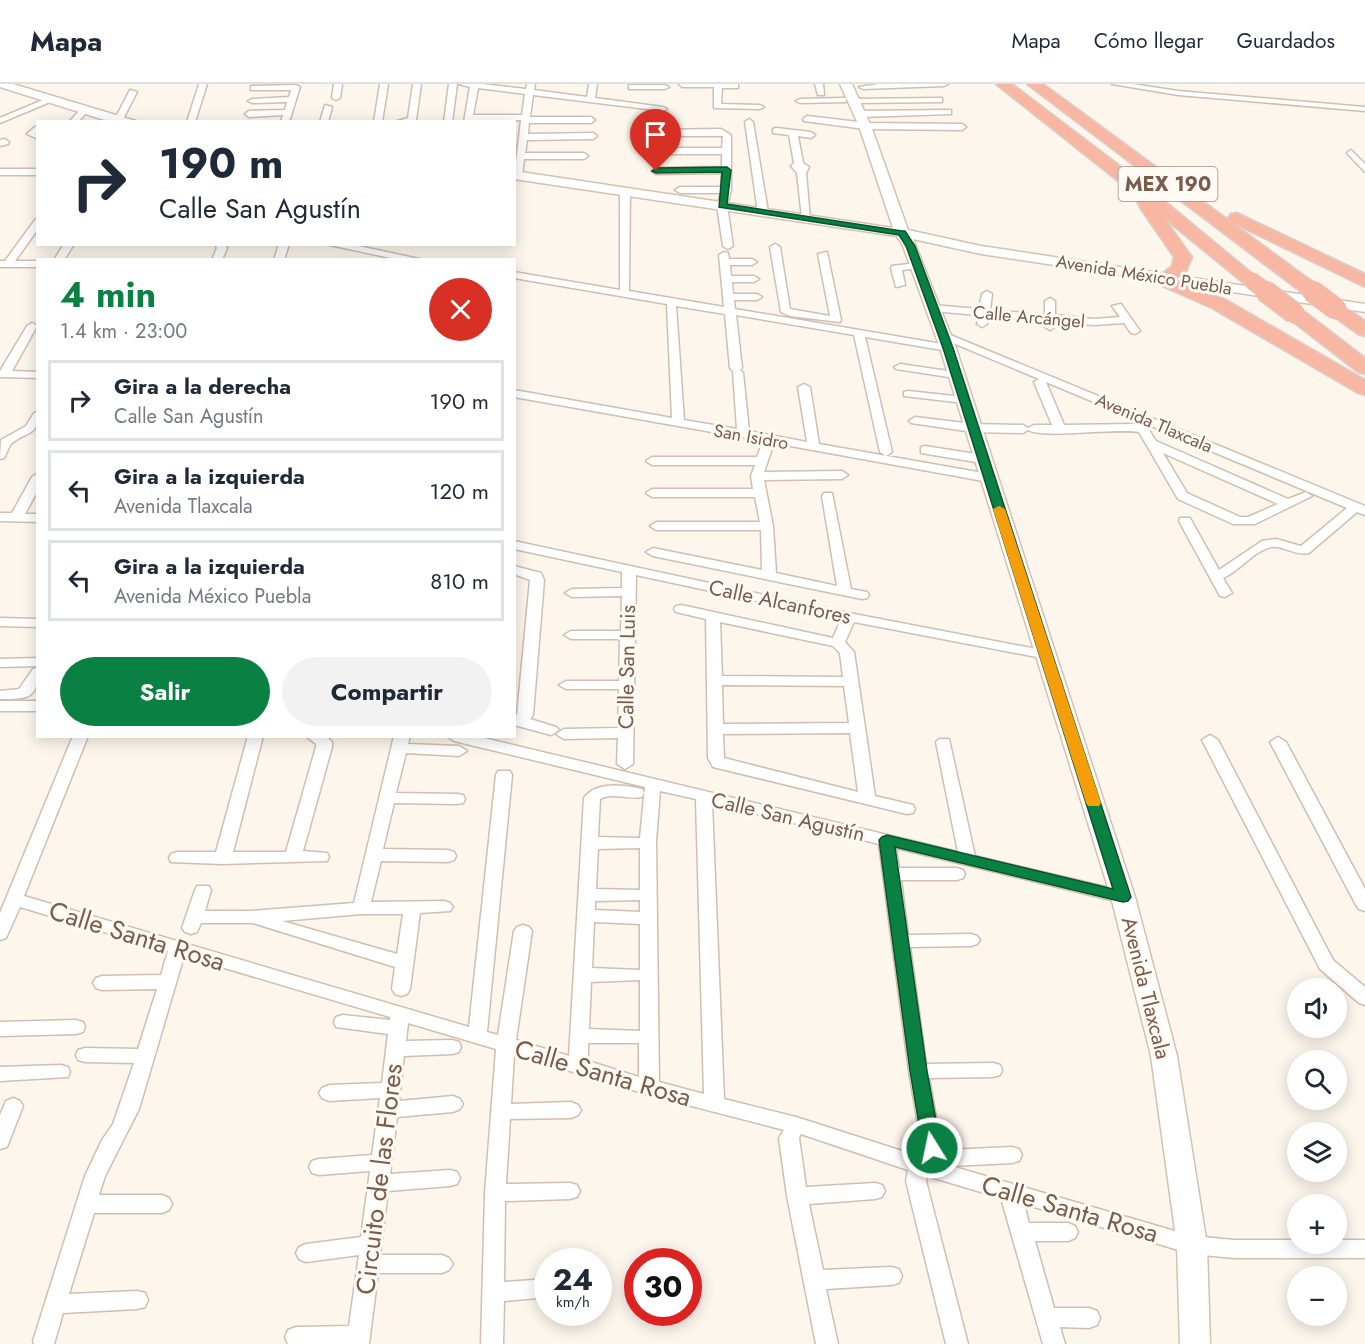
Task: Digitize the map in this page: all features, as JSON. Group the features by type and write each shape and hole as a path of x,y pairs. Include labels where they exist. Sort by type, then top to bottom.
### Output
{"highway":[{"name":"MEX 190","path":"1003,84 1365,368"},
{"name":"MEX 190","path":"1040,86 1365,330"},
{"path":"1139,189 1149,209 1183,257 1180,268 1169,276 1168,282 1219,304 1365,388"},
{"path":"1182,192 1199,198 1365,281"}],"street":[{"path":"192,120 203,84 211,84"},
{"path":"336,98 338,84"},
{"path":"378,120 384,84"},
{"path":"412,120 417,84"},
{"path":"448,120 453,84"},
{"path":"463,84 663,109"},
{"path":"531,84 531,104 517,168 584,156"},
{"name":"Avenida Tlaxcala","path":"846,84 849,100 861,122 902,233 910,246 946,341 1123,897 1164,1056 1192,1245 1195,1344"},
{"path":"863,87 943,84"},
{"path":"1116,84 1189,94 1365,109"},
{"path":"1184,84 1189,94"},
{"path":"296,85 286,117 248,118 255,86 296,85"},
{"path":"682,85 735,86"},
{"path":"718,85 717,106 720,108 760,107"},
{"path":"4,86 124,120"},
{"path":"474,86 469,119 490,117 591,120"},
{"path":"531,94 554,86 592,92"},
{"path":"628,106 632,101 632,86 665,87"},
{"path":"119,119 133,92"},
{"path":"1,121 53,99"},
{"path":"252,101 292,99"},
{"path":"800,101 939,99"},
{"path":"830,100 838,122"},
{"path":"543,104 582,103"},
{"path":"490,117 491,106"},
{"path":"325,120 328,107"},
{"path":"74,120 85,110"},
{"path":"861,122 948,112"},
{"path":"807,119 962,127"},
{"path":"750,122 763,212"},
{"path":"776,130 811,135"},
{"path":"652,133 725,133 727,170 722,206 743,435"},
{"path":"793,133 807,218"},
{"path":"524,137 593,136"},
{"path":"656,151 727,151"},
{"path":"1351,153 1365,169"},
{"name":"Avenida México Puebla","path":"517,168 624,191 902,233 981,250 1365,303"},
{"path":"656,171 727,170"},
{"path":"0,172 36,172"},
{"path":"680,190 726,190"},
{"path":"624,191 625,290"},
{"path":"4,264 36,224"},
{"path":"341,246 392,257"},
{"path":"339,258 341,250 347,247"},
{"path":"775,247 785,310 811,321 837,318 823,254"},
{"path":"725,254 752,262"},
{"path":"4,264 36,264"},
{"path":"900,285 896,268 917,266"},
{"path":"516,275 730,312 811,321 859,333 918,343 946,341"},
{"name":"Avenida México Puebla","path":"1169,276 1365,308"},
{"path":"727,279 754,279"},
{"path":"982,318 987,294"},
{"path":"729,297 757,297"},
{"path":"1050,301 1050,323"},
{"path":"671,306 679,414 677,423"},
{"path":"1117,306 1135,331"},
{"name":"Calle Arcángel","path":"932,308 982,318 1050,323 1126,320"},
{"path":"32,326 3,374 34,375"},
{"path":"859,333 886,452"},
{"name":"Avenida Tlaxcala","path":"946,341 1148,426 1360,509"},
{"path":"900,367 955,375"},
{"path":"1040,382 1060,430"},
{"path":"804,387 814,448"},
{"name":"San Isidro","path":"516,393 814,448 986,468"},
{"path":"908,394 964,400"},
{"path":"1112,413 1119,429"},
{"path":"0,455 5,443 30,428 36,418"},
{"path":"915,421 973,428 1060,430 1148,426 1152,444 1182,496 1238,521 1250,521 1306,496"},
{"path":"769,440 757,476 767,526 769,576"},
{"path":"1152,444 1289,504"},
{"path":"925,450 986,468"},
{"path":"652,461 761,461"},
{"path":"757,476 842,476"},
{"path":"16,518 36,481"},
{"path":"652,494 760,493"},
{"path":"828,496 845,591"},
{"path":"1216,576 1227,572 1266,544 1276,543 1304,550 1360,509"},
{"path":"0,517 36,518"},
{"path":"1185,520 1225,593"},
{"path":"656,526 767,526"},
{"name":"Calle Alcanfores","path":"516,545 849,617 1047,655"},
{"path":"652,552 862,595"},
{"path":"516,570 531,573 536,576 537,580 525,715 518,721"},
{"name":"Calle San Luis","path":"625,764 629,570"},
{"path":"572,593 629,592"},
{"path":"681,609 838,643 848,652 867,800"},
{"path":"713,616 715,729 718,764 907,809"},
{"path":"838,643 849,617"},
{"path":"0,622 36,623"},
{"path":"571,635 628,635"},
{"path":"0,663 36,662"},
{"path":"0,696 25,693 30,689 36,676"},
{"path":"714,680 851,682"},
{"path":"566,685 626,685"},
{"path":"0,706 36,706"},
{"path":"518,721 557,732 626,733"},
{"path":"715,729 858,728"},
{"path":"0,934 80,738"},
{"path":"223,858 255,738"},
{"path":"293,857 324,747 324,742 317,738"},
{"path":"1210,740 1326,964 1365,998"},
{"path":"1278,741 1365,905"},
{"path":"361,908 400,742"},
{"name":"Calle San Agustín","path":"400,742 456,744 652,784 1123,897"},
{"path":"944,742 968,860"},
{"path":"477,1035 504,775"},
{"path":"649,1087 648,851 652,784"},
{"path":"578,1065 592,798 600,792 636,793"},
{"path":"704,796 713,1092 716,1105"},
{"path":"387,798 457,799"},
{"path":"887,840 918,1071 932,1148 938,1155 948,1158 1012,1155"},
{"path":"591,843 639,843"},
{"path":"375,855 448,856"},
{"path":"177,858 321,857"},
{"path":"890,874 957,874"},
{"path":"203,890 194,922 361,908 444,907"},
{"path":"588,895 638,895"},
{"name":"Calle Santa Rosa","path":"14,900 178,948 399,1021 477,1035 649,1087 796,1125 919,1165 1192,1245 1234,1250 1365,1249"},
{"path":"401,989 412,908"},
{"path":"587,916 638,918"},
{"path":"251,918 404,963"},
{"path":"492,1344 495,1193 506,1045 523,931"},
{"path":"902,940 971,940"},
{"path":"44,1341 86,1204 99,1166 121,1128 178,948"},
{"path":"584,975 635,975"},
{"path":"102,983 168,982"},
{"path":"343,1023 399,1021"},
{"name":"Circuito de las Flores","path":"358,1340 399,1021"},
{"path":"0,1029 76,1027"},
{"path":"580,1036 635,1036"},
{"path":"395,1049 452,1047"},
{"path":"85,1055 145,1056"},
{"path":"918,1071 993,1070"},
{"path":"0,1074 61,1072"},
{"path":"329,1094 453,1104"},
{"path":"0,1141 13,1106"},
{"path":"501,1112 571,1110"},
{"path":"796,1125 789,1138 797,1196 827,1344"},
{"path":"319,1167 381,1162"},
{"path":"919,1165 916,1181 957,1344"},
{"path":"378,1183 450,1178"},
{"path":"495,1193 570,1191"},
{"path":"797,1196 875,1191"},
{"path":"1010,1192 1054,1344"},
{"path":"86,1204 162,1204"},
{"path":"1020,1232 1068,1232"},
{"path":"306,1252 369,1254 442,1264"},
{"path":"815,1280 891,1276"},
{"path":"493,1292 534,1289"},
{"path":"56,1304 137,1300"},
{"path":"1046,1317 1089,1318"},
{"path":"296,1337 358,1340"}],"slow traffic":[{"path":"999,509 1094,803"}],"route":[{"path":"656,171 727,170 722,206 902,233 910,246 948,348 1123,897 887,840 887,854 902,940 918,1071 932,1148"}]}
